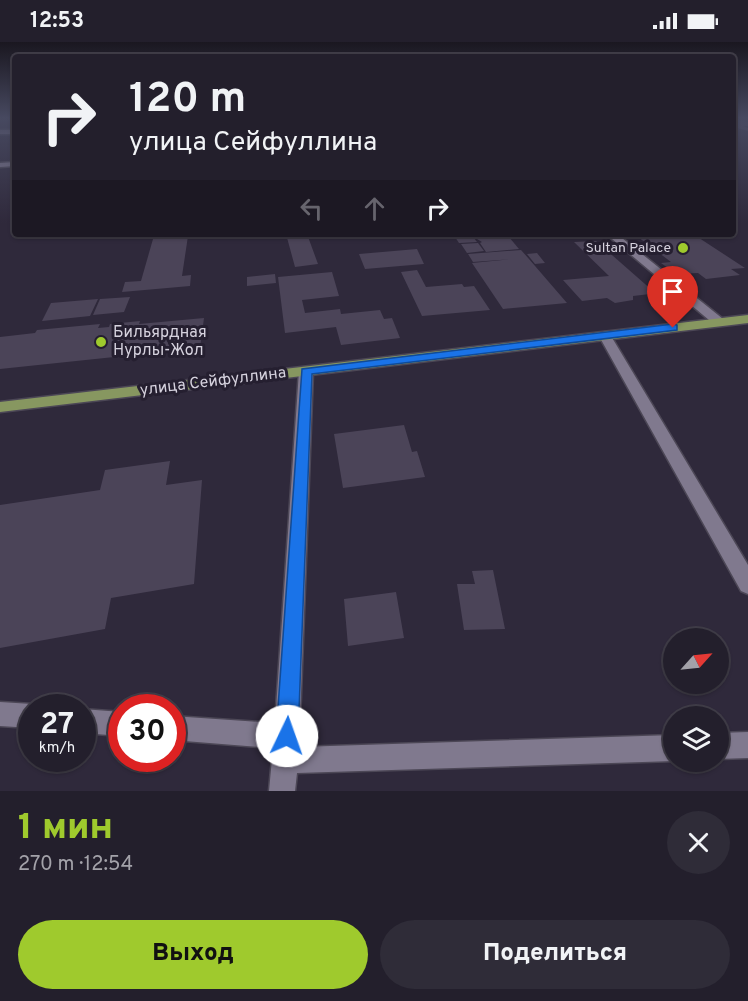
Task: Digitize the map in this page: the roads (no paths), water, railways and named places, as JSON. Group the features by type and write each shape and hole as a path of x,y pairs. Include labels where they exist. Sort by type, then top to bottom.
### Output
{"main road":[{"name":"улица Сейфуллина","path":"0,407 748,319"}],"street":[{"path":"615,237 719,322"},
{"path":"605,336 748,584"},
{"path":"282,791 306,371"},
{"path":"0,714 18,715"},
{"path":"186,730 286,748 663,748"},
{"path":"729,746 748,745"}],"place":[{"name":"Sultan Palace","path":"683,248"},
{"name":"Бильярдная Нурлы-Жол","path":"101,342"}]}
